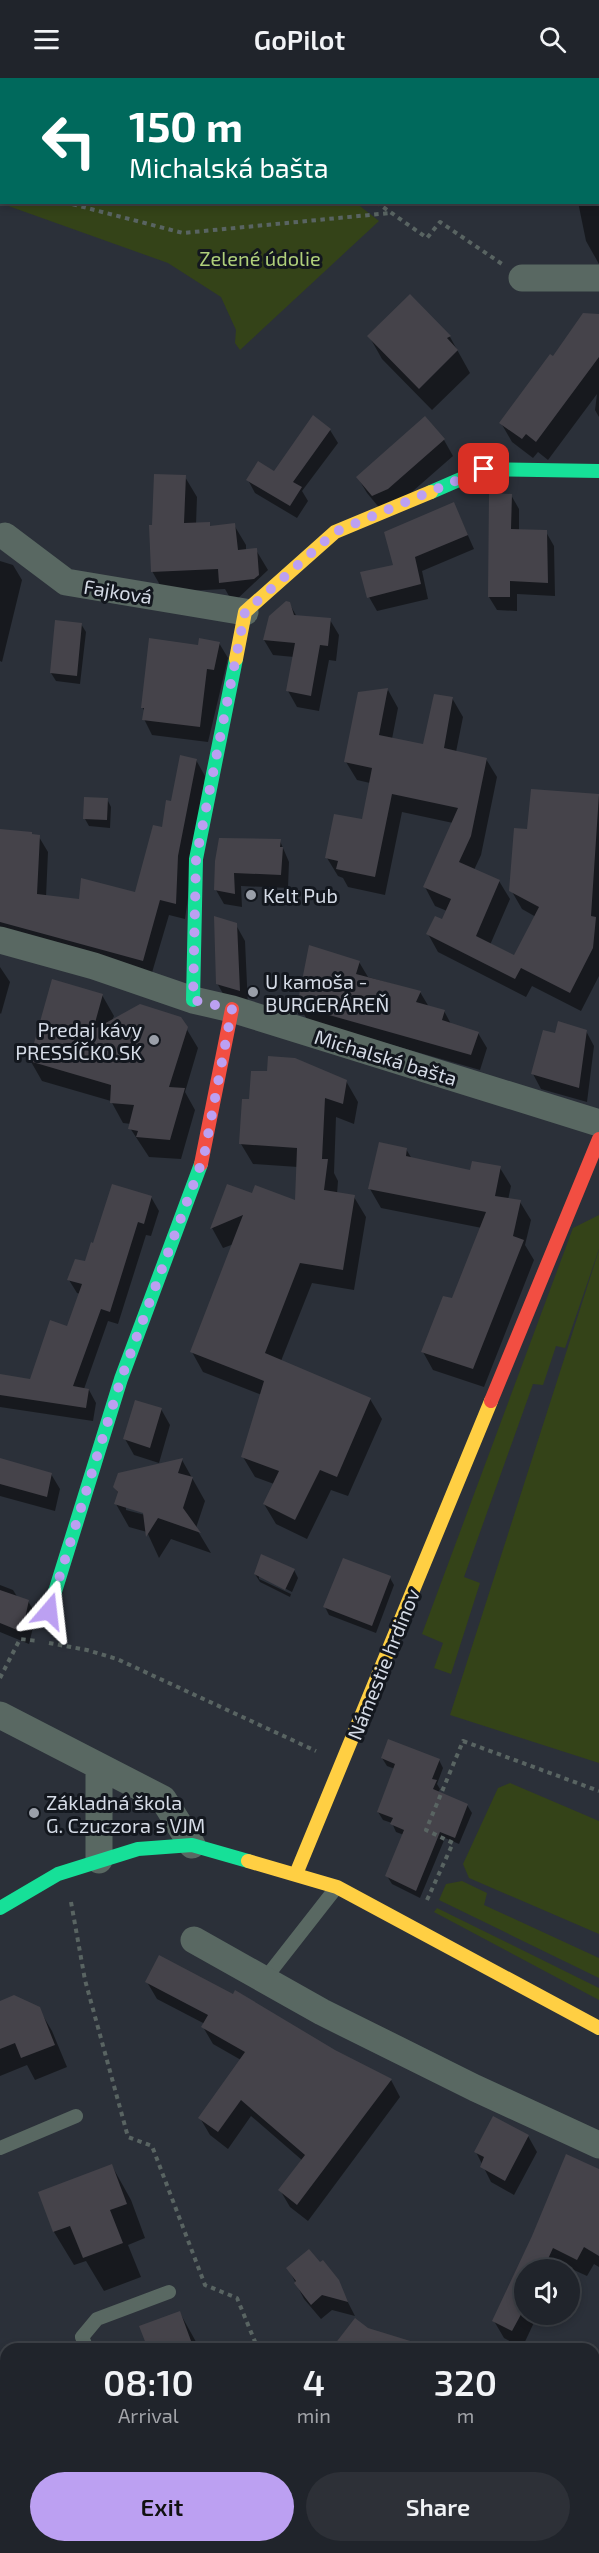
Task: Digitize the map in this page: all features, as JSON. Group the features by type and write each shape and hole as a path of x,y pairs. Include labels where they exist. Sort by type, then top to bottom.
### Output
{"street":[{"path":"522,278 599,278"},
{"path":"193,1000 196,859 245,612 335,532 484,469 599,471"},
{"name":"Fajková","path":"5,536 66,582 245,612"},
{"name":"Michalská bašta","path":"0,940 94,966 193,1000 232,1009 599,1123"},
{"path":"49,1611 121,1379 204,1156 232,1009"},
{"name":"Námestie hrdinov","path":"296,1874 321,1791 599,1139"},
{"path":"0,1715 163,1799 192,1845"},
{"path":"99,1766 99,1860"},
{"path":"0,1908 58,1874 99,1860 138,1849 192,1845 337,1887 599,2028"},
{"path":"194,1940 322,2012 465,2083 599,2145"}],"lane":[{"path":"264,1980 337,1887"},
{"path":"0,2148 76,2116"},
{"path":"84,2343 82,2337 97,2319 169,2292"}],"path":[{"path":"72,204 183,233 390,213"},
{"path":"379,204 428,237 440,222 522,278"},
{"path":"0,1678 20,1639 87,1650 117,1659 150,1673 318,1752"},
{"path":"427,1900 453,1842 426,1830 463,1741 599,1791"},
{"path":"71,1898 86,1980 128,2137 152,2146 205,2285 237,2298 256,2343"}],"green space":[{"name":"Zelené údolie","path":"3,204 357,204 379,221 240,350 235,343 236,330 221,297 168,263"},
{"path":"599,1215 599,1249 565,1348 556,1346 543,1385 533,1384 464,1577 480,1583 451,1674 434,1668 443,1643 422,1634 573,1228"},
{"path":"599,1250 599,1763 450,1715"},
{"path":"510,1783 599,1821 599,1934 469,1878 463,1864 498,1788"},
{"path":"462,1881 487,1893 484,1905 599,1958 599,1978 439,1900 446,1884"},
{"path":"437,1908 599,1988 599,2000 434,1912"}],"building":[{"path":"410,294 451,336 447,338 458,350 419,389 367,336"},
{"path":"583,313 599,314 599,357 536,442 526,434 522,439 499,423 550,354 553,356"},
{"path":"313,415 331,429 293,482 302,487 290,506 246,480 258,461 274,471"},
{"path":"425,416 445,439 388,489 372,496 356,477"},
{"path":"154,474 186,475 184,523 210,522 210,526 235,523 238,550 257,548 259,575 254,579 219,583 218,569 151,572 149,525 152,525"},
{"path":"489,493 512,494 511,529 547,530 548,583 510,581 510,597 488,597"},
{"path":"454,502 468,535 415,557 421,584 367,598 360,572 393,565 384,532"},
{"path":"286,601 290,602 294,615 331,618 328,646 320,645 311,696 286,691 295,643 263,640 269,616"},
{"path":"55,620 82,623 77,676 50,673"},
{"path":"149,638 198,645 199,638 220,642 214,670 207,669 200,727 142,720 144,708 141,708"},
{"path":"388,688 379,735 423,744 434,694 453,697 444,748 487,758 471,836 459,862 500,880 476,936 514,955 539,907 509,891 514,828 527,829 531,789 599,794 591,916 596,917 593,948 570,993 521,968 515,979 426,934 435,916 442,919 451,899 423,887 458,808 392,794 375,877 336,869 338,861 325,858 334,814 362,819 372,768 344,762 358,692"},
{"path":"180,755 197,759 178,856 176,904 160,900 143,961 0,922 0,829 40,835 37,894 79,899 81,878 135,892 153,825 162,827 166,800 171,801"},
{"path":"84,797 108,798 107,820 83,819"},
{"path":"219,838 281,839 280,847 283,847 281,875 234,873 235,894 214,890"},
{"path":"214,916 237,923 240,991 216,984"},
{"path":"309,945 360,961 356,974 421,991 416,1002 445,1010 442,1020 479,1032 471,1055 297,1006"},
{"path":"52,979 103,994 93,1030 140,1004 181,1017 188,1027 169,1087 185,1088 170,1140 136,1137 138,1131 128,1129 134,1105 110,1103 111,1085 29,1061"},
{"path":"558,1021 587,1030 579,1088 531,1074 543,1030 555,1033"},
{"path":"268,1056 295,1058 347,1080 343,1104 325,1098 322,1159 328,1159 324,1190 355,1195 343,1270 300,1263 265,1353 371,1398 337,1477 320,1470 295,1520 263,1504 279,1471 241,1457 264,1381 190,1352 243,1215 210,1229 227,1184 252,1193 255,1185 295,1200 297,1148 239,1144 242,1099 249,1099 251,1071 267,1071"},
{"path":"379,1142 407,1148 406,1156 470,1170 472,1161 501,1166 495,1196 521,1200 513,1236 524,1240 473,1369 421,1352 443,1296 452,1298 486,1212 368,1189"},
{"path":"112,1184 152,1196 144,1224 138,1222 110,1312 101,1309 73,1386 89,1389 86,1408 0,1395 0,1374 30,1379 50,1320 67,1326 82,1284 67,1280 75,1259 85,1261"},
{"path":"135,1400 162,1408 150,1448 123,1439"},
{"path":"0,1458 52,1473 47,1497 0,1484"},
{"path":"183,1458 178,1473 193,1477 183,1508 201,1533 158,1518 146,1537 143,1513 114,1504 118,1492 113,1487 118,1473"},
{"path":"261,1554 295,1569 285,1590 254,1574"},
{"path":"343,1558 391,1576 372,1626 323,1607"},
{"path":"0,1590 29,1600 22,1632 0,1623"},
{"path":"388,1739 440,1759 432,1779 437,1780 433,1789 468,1804 455,1838 440,1832 416,1891 385,1876 404,1830 390,1824 393,1818 377,1812 395,1764 381,1758"},
{"path":"159,1955 233,1994 235,1990 335,2050 392,2079 297,2205 278,2190 305,2155 241,2100 218,2132 198,2118 245,2052 201,2027 208,2015 145,1982"},
{"path":"14,1995 40,2007 55,2045 21,2058 15,2043 0,2049 0,2001"},
{"path":"493,2116 529,2135 505,2181 480,2167 484,2157 474,2152"},
{"path":"566,2154 599,2169 599,2256 584,2247 578,2259 575,2259 553,2248 548,2259 521,2259"},
{"path":"112,2164 127,2204 110,2210 123,2243 83,2258 70,2226 53,2232 38,2192"},
{"path":"309,2249 320,2262 323,2260 339,2280 348,2302 322,2295 311,2305 294,2283 296,2281 286,2268"},
{"path":"514,2274 515,2325 512,2331 492,2321"},
{"path":"180,2311 192,2343 146,2343 139,2326"},
{"path":"355,2318 368,2328 417,2343 336,2343"}],"traffic: fast":[{"path":"431,492 484,469 599,471"},
{"path":"193,1000 196,859 236,659"},
{"path":"49,1611 121,1379 201,1164"},
{"path":"0,1908 58,1874 138,1849 192,1845 248,1861"}],"traffic: slow":[{"path":"236,659 245,612 335,532 431,492"},
{"path":"296,1874 491,1401"},
{"path":"248,1861 337,1887 599,2028"}],"traffic: jam":[{"path":"201,1164 232,1009"},
{"path":"491,1401 599,1139"}],"place":[{"name":"Kelt Pub","path":"251,895"},
{"name":"U kamoša - BURGERÁREŇ","path":"253,992"},
{"name":"Predaj kávy PRESSÍČKO.SK","path":"154,1040"},
{"name":"Základná škola G. Czuczora s VJM","path":"34,1813"}],"route":[{"path":"49,1611 121,1379 204,1156 232,1009 193,1000 196,859 245,612 335,532 484,469"}]}
